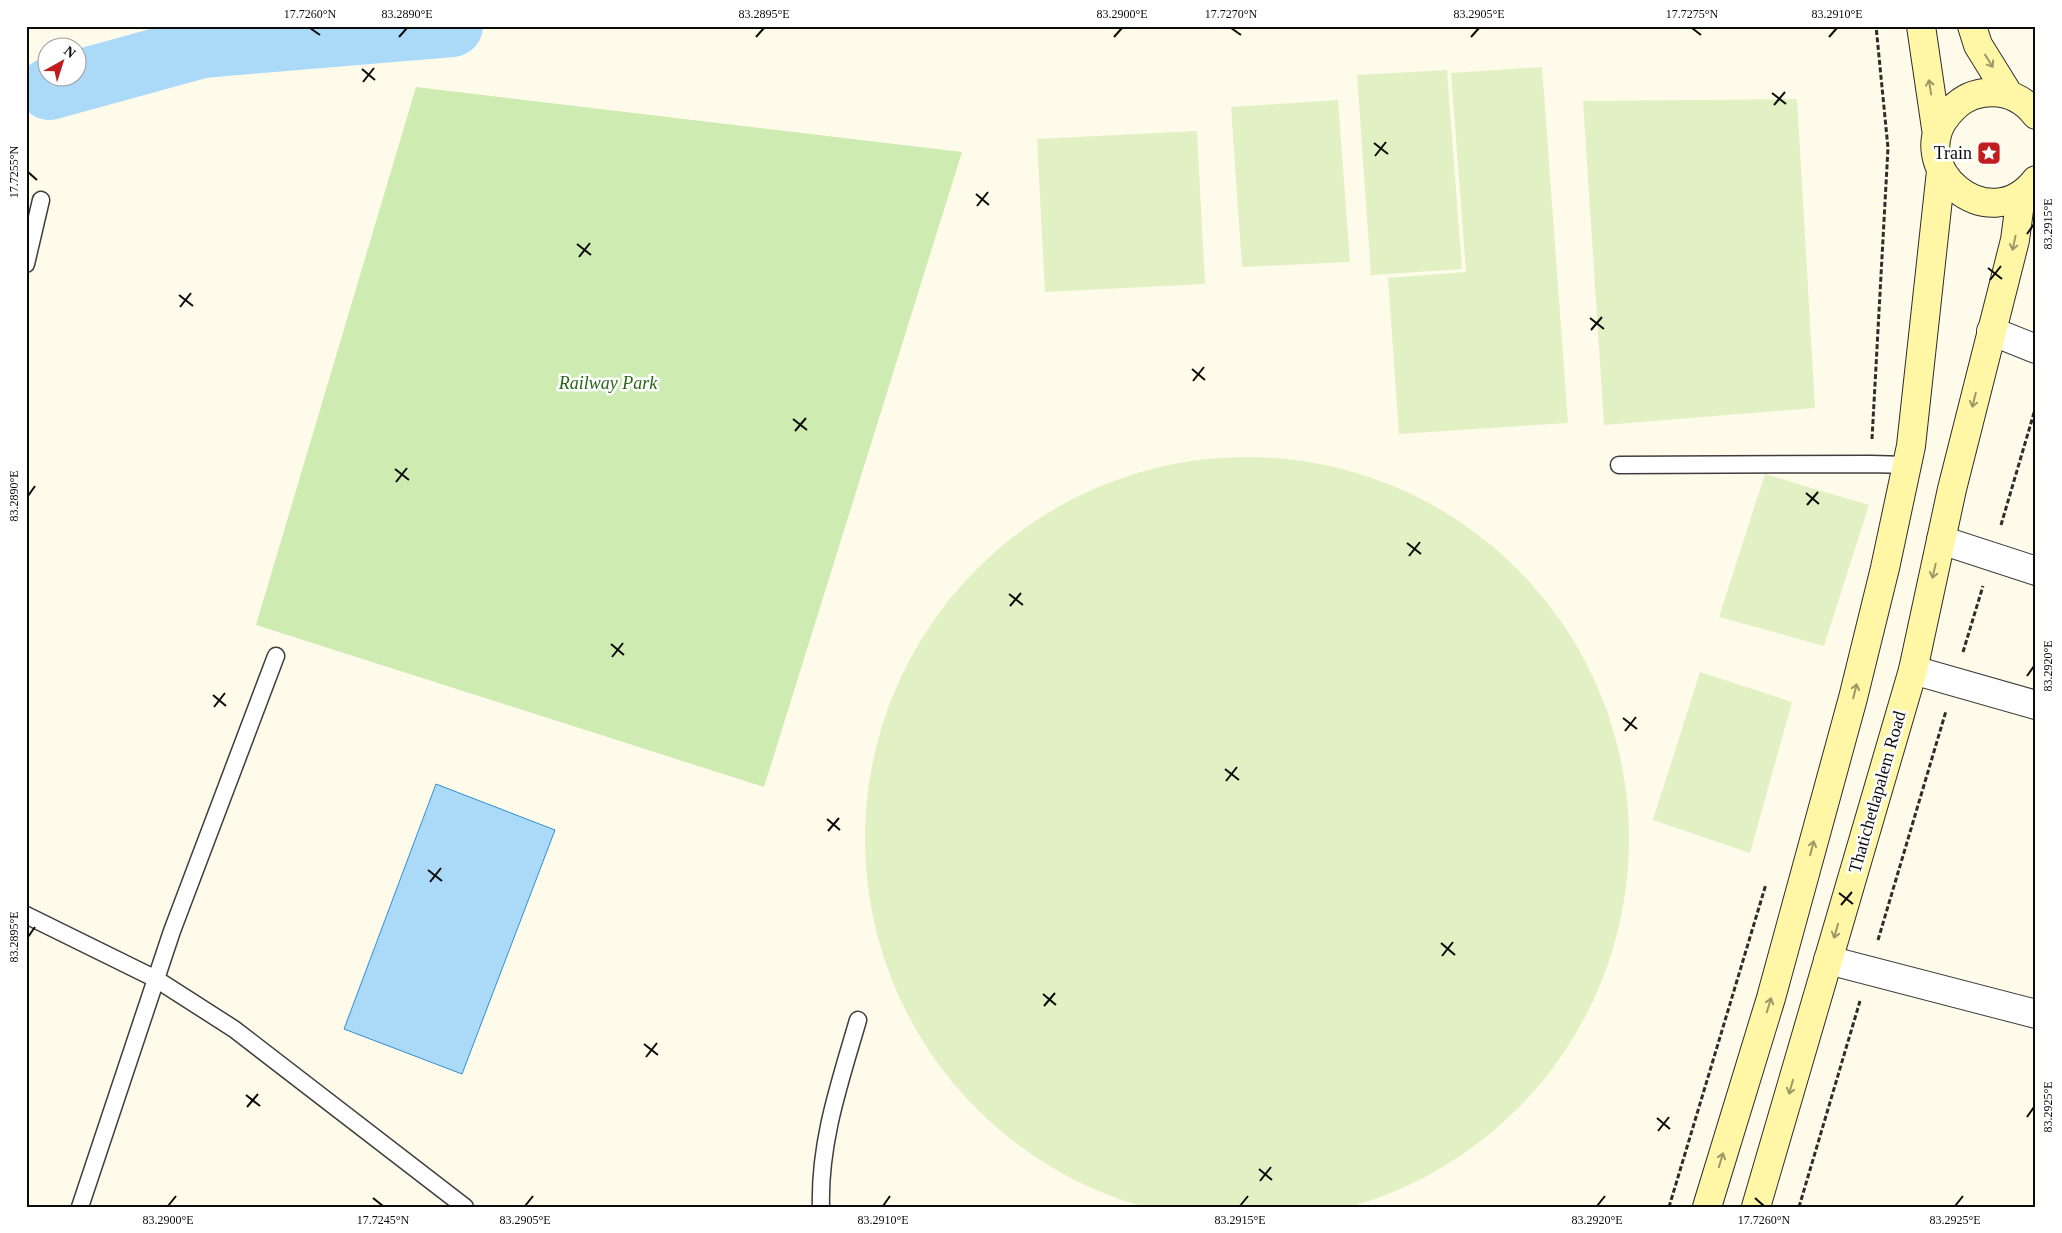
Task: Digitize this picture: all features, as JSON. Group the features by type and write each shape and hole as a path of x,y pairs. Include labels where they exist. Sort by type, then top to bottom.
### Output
{"main road":[{"path":"1921,26 1937,135 1936,153 1941,171 1950,184 1962,194 1976,200 1999,202 2031,187"},
{"path":"1972,26 1978,45 2010,95"},
{"path":"1937,135 1944,118 1956,104 1972,94 1991,92 2010,95 2028,105 2036,115"},
{"path":"1707,1207 1772,998 1848,717 1885,568 1911,446 1941,171"},
{"name":"Thatichetlapalem Road","path":"1756,1207 1913,670 1952,489 2015,240 2031,187"}],"street":[{"path":"1991,332 2036,350"},
{"path":"1941,540 2036,571"},
{"path":"1913,670 2036,705"},
{"path":"1828,960 2036,1014"}],"lane":[{"path":"26,264 41,200"},
{"path":"1619,465 1907,465"},
{"path":"80,1207 172,931 276,656"},
{"path":"26,914 156,979 234,1029 465,1207"},
{"path":"821,1207 820,1177 830,1120 858,1020"}],"path":[{"path":"1871,464 1888,148 1876,26"},
{"path":"1799,1207 2036,406"},
{"path":"1669,1207 1769,875"}],"green space":[{"path":"1542,67 1568,423 1399,434 1388,278 1466,272 1451,73"},
{"path":"1447,70 1462,269 1371,275 1357,75"},
{"name":"Railway Park","path":"416,87 962,152 764,787 256,625"},
{"path":"1797,99 1815,408 1604,425 1583,101"},
{"path":"1338,100 1350,262 1242,267 1231,107"},
{"path":"1197,131 1205,284 1045,292 1037,139"},
{"path":"1247,457 1284,459 1321,465 1358,474 1393,486 1427,502 1459,522 1489,544 1517,569 1542,597 1564,627 1584,659 1600,693 1612,728 1621,765 1627,802 1629,839 1627,876 1621,913 1612,950 1600,985 1584,1019 1564,1051 1542,1081 1517,1109 1489,1134 1459,1156 1427,1176 1393,1192 1358,1204 1321,1213 1284,1219 1247,1221 1210,1219 1173,1213 1136,1204 1101,1192 1067,1176 1035,1156 1005,1134 977,1109 952,1081 930,1051 910,1019 894,985 882,950 873,913 867,876 865,839 867,802 873,765 882,728 894,693 910,659 930,627 952,597 977,569 1005,544 1035,522 1067,502 1101,486 1136,474 1173,465 1210,459"},
{"path":"1765,474 1869,505 1824,646 1719,617"},
{"path":"1700,672 1792,702 1750,853 1653,820"}],"water":[{"path":"436,784 555,830 462,1074 344,1029"}],"waterway":[{"path":"49,89 202,47 452,26"}],"place":[{"name":"Train","path":"1989,153"}]}
